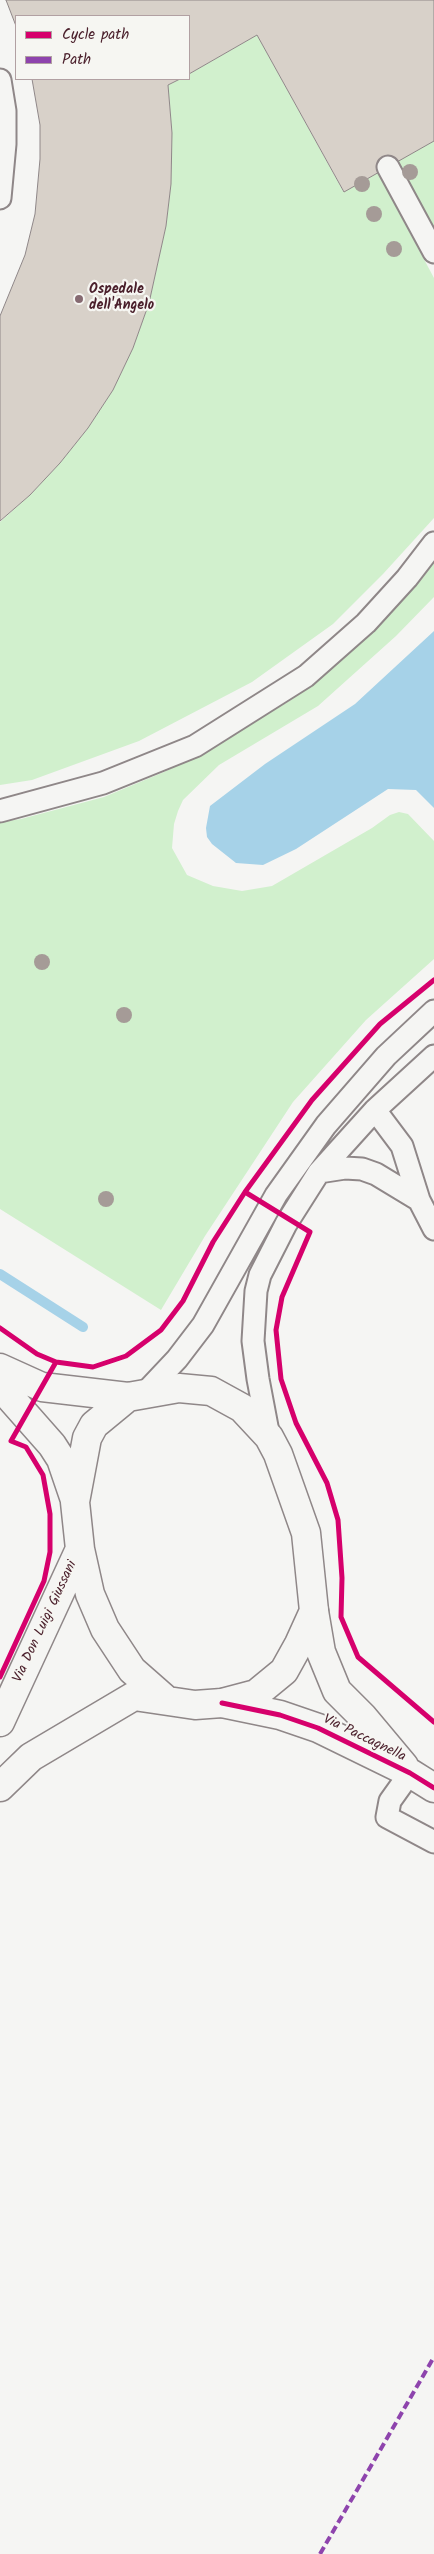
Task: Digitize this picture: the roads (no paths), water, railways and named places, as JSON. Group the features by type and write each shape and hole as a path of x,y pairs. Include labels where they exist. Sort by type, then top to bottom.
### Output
{"main road":[{"path":"0,1368 42,1387 136,1395"},
{"name":"Via Paccagnella","path":"136,1395 179,1388 211,1392 242,1408 269,1437 278,1454 306,1533 314,1611 321,1652 337,1691 363,1716 410,1773"},
{"path":"2,1394 52,1445 61,1459 75,1502 80,1549 90,1594 105,1629 132,1670 165,1699"},
{"path":"75,1502 87,1438 94,1425 136,1395"},
{"name":"Via Don Luigi Giussani","path":"0,1722 80,1549"},
{"path":"0,1787 31,1757 134,1696 165,1699 195,1706 222,1703 256,1694 284,1671 314,1611"},
{"name":"Via Paccagnella","path":"222,1703 280,1715 318,1728 410,1773 434,1788"}],"lane":[{"path":"0,80 5,120 0,198"},
{"path":"388,166 434,252"},
{"path":"0,811 103,783 195,746 306,676 366,623 407,578 434,543"},
{"path":"136,1395 177,1359 203,1325 276,1195 326,1125 386,1056 434,1011"},
{"path":"269,1437 253,1341 256,1291 260,1275 282,1231 319,1172 375,1110 434,1056"},
{"path":"375,1110 402,1146 427,1196 434,1229"},
{"path":"319,1172 345,1168 362,1169 427,1196"},
{"path":"410,1773 390,1801 387,1817 434,1842"}],"water":[{"path":"434,631 434,808 416,790 388,789 296,849 263,865 236,863 212,844 207,837 206,828 210,806 265,764 355,704"}],"waterway":[{"path":"0,1274 83,1327"}],"place":[{"name":"Ospedale dell'Angelo","path":"79,299"}]}
